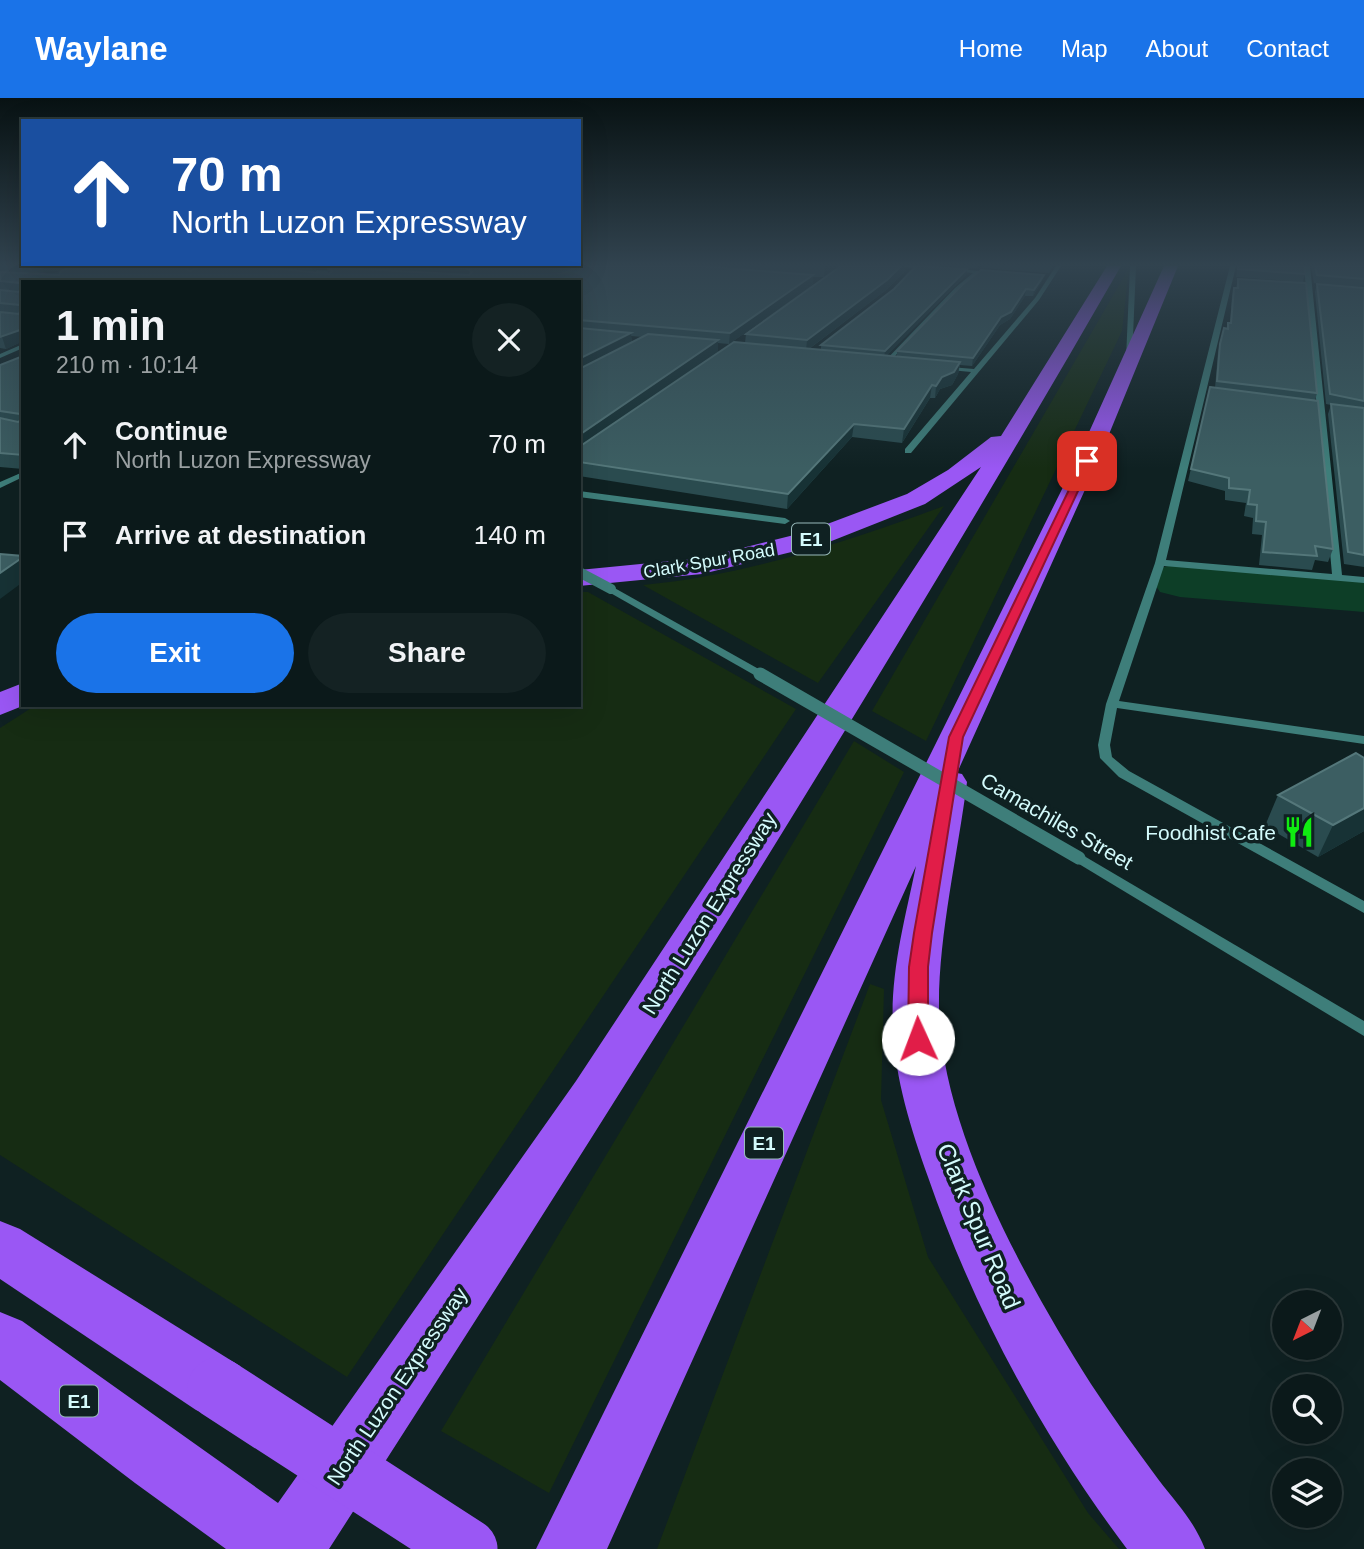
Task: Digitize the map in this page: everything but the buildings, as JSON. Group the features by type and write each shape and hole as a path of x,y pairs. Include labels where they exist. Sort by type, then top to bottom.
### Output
{"highway":[{"name":"North Luzon Expressway","path":"286,1549 594,1095 1017,429 1074,334"},
{"name":"E1","path":"571,1549 1087,461 1142,334"},
{"name":"Clark Spur Road","path":"581,578 702,566 815,538 926,493 956,475 1017,429"},
{"path":"0,705 21,695"},
{"name":"Clark Spur Road","path":"956,737 918,967 916,1024 926,1086 964,1204 1021,1327 1108,1465 1170,1549"},
{"path":"0,1247 467,1549"},
{"name":"E1","path":"0,1342 158,1460 286,1549"}],"street":[{"path":"887,362 914,334"},
{"path":"908,451 1006,334"},
{"path":"1129,364 1130,334"},
{"path":"1217,334 1160,563 1112,704 1104,744 1106,758 1124,774 1364,908"},
{"path":"1314,334 1337,578"},
{"path":"11,344 21,346"},
{"path":"0,356 21,347"},
{"path":"874,360 900,363"},
{"path":"925,366 976,371"},
{"path":"1201,392 1214,394"},
{"path":"1308,407 1332,410"},
{"path":"0,485 21,475"},
{"path":"581,494 785,521"},
{"path":"1160,563 1364,580"},
{"name":"Camachiles Street","path":"581,573 1079,858 1364,1029"},
{"path":"1112,704 1364,740"}],"green space":[{"path":"1091,334 1121,334 926,741 872,711"},
{"path":"944,506 818,683 643,585 721,574 759,565 870,532"},
{"path":"581,592 588,592 796,709 347,1377 0,1155 0,728 33,707 581,707"},
{"path":"854,741 904,772 549,1493 441,1431"},
{"path":"870,984 884,989 881,1100 928,1257 1088,1513 1119,1549 657,1549"}],"waterway":[{"path":"1180,580 1364,595"}],"place":[{"name":"Foodhist Cafe","path":"1299,832"}],"route":[{"path":"918,1039 918,967 956,737 1087,461"}]}
